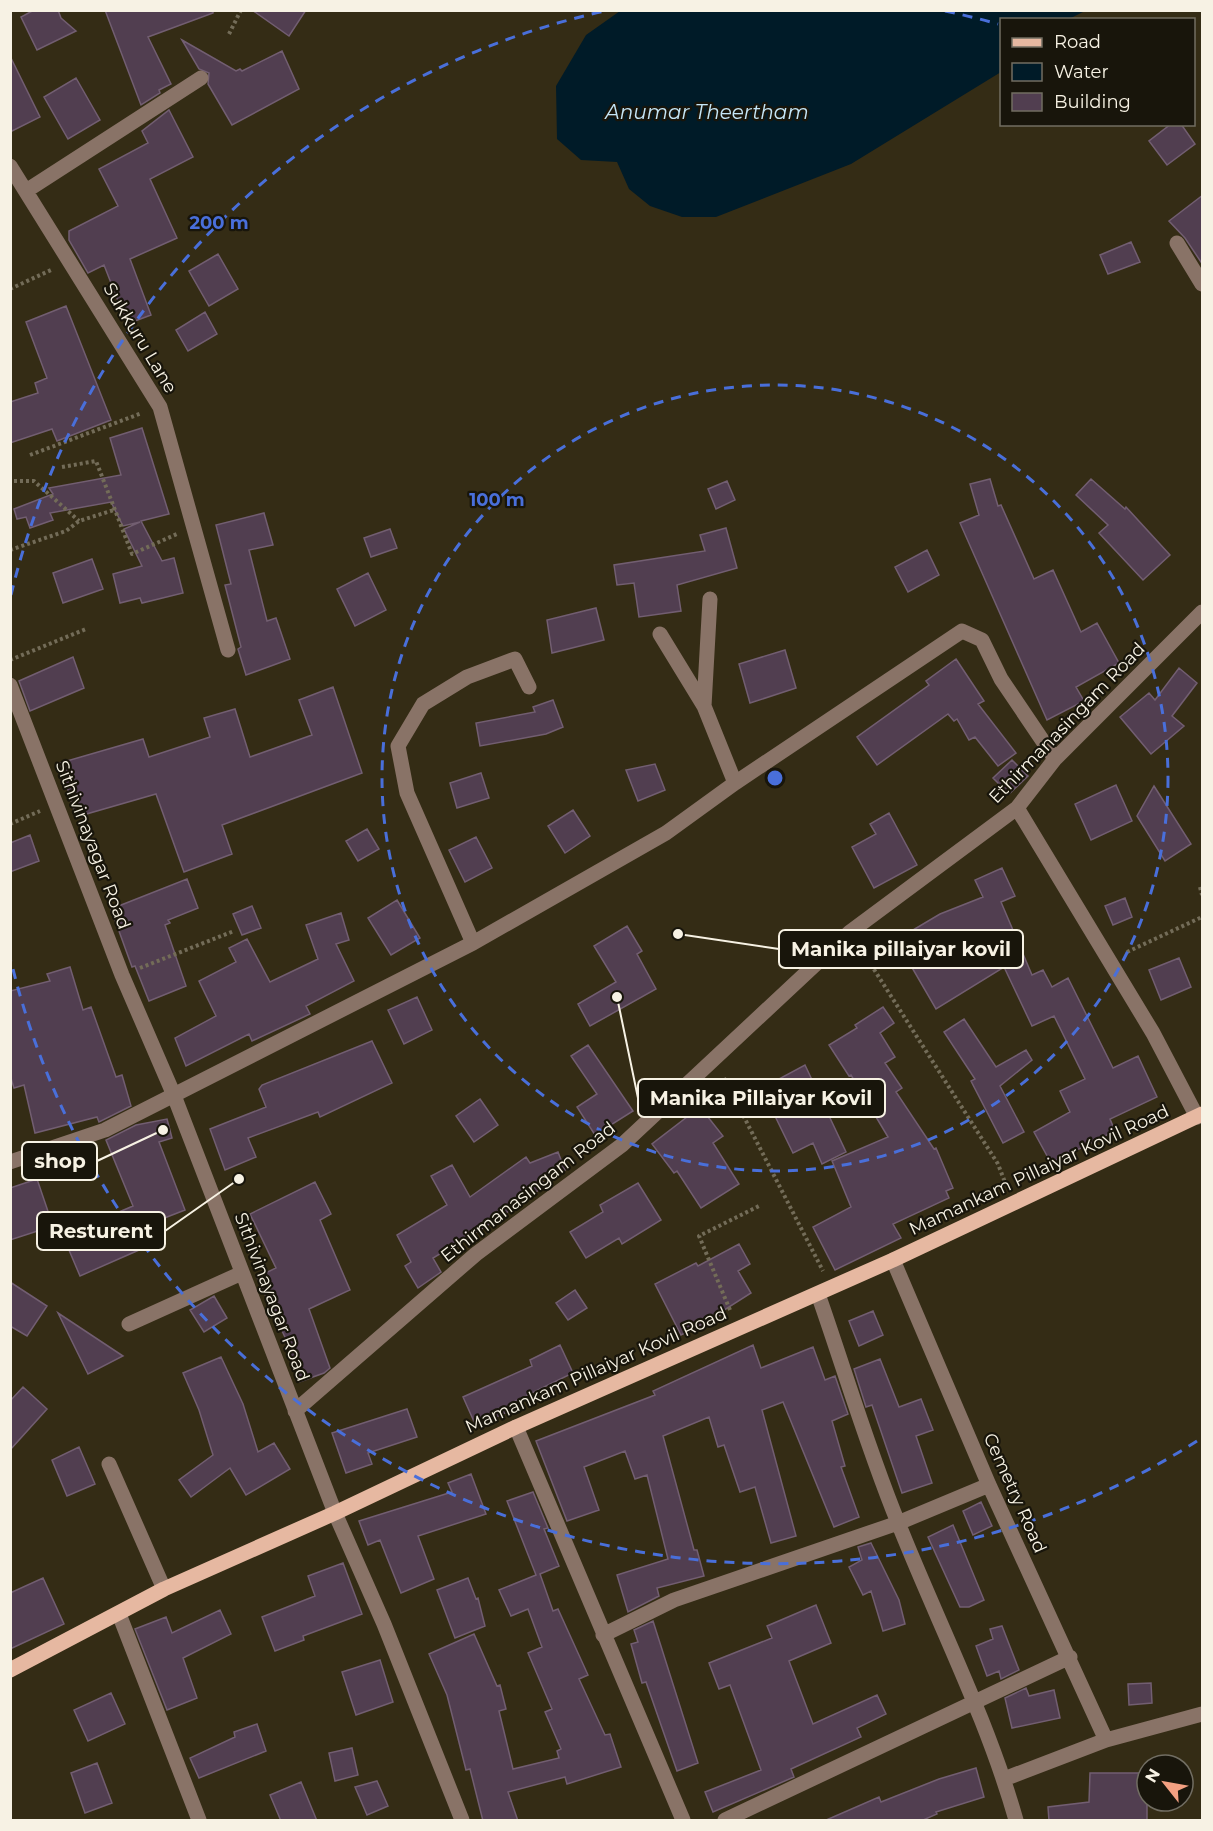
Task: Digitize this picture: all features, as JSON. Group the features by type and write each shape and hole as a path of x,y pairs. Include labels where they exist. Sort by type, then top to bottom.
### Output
{"main road":[{"name":"Mamankam Pillaiyar Kovil Road","path":"10,1670 164,1589 335,1513 516,1427 737,1327 893,1260 1200,1115"}],"street":[{"path":"26,191 201,78"},
{"name":"Sukkuru Lane","path":"10,166 160,407 228,650"},
{"path":"1177,243 1203,284"},
{"path":"704,706 710,599"},
{"name":"Ethirmanasingam Road","path":"295,1411 476,1254 622,1145 850,932 1017,808 1055,759 1203,612"},
{"path":"10,1162 105,1130 173,1093 473,943 666,833 735,783 962,631 982,640 1001,679 1055,759"},
{"path":"660,634 704,706 735,783"},
{"path":"473,943 407,793 398,746 423,704 467,677 515,659 529,687"},
{"name":"Sithivinayagar Road","path":"10,685 122,975 173,1093 335,1513 384,1624 462,1821"},
{"path":"1017,808 1200,1115"},
{"name":"Cemetry Road","path":"893,1260 988,1485 1070,1657 1106,1740"},
{"path":"129,1324 242,1273"},
{"path":"825,1291 898,1524 974,1702 1004,1779 1016,1821"},
{"path":"516,1427 683,1821"},
{"path":"109,1464 164,1589"},
{"path":"603,1635 674,1600 898,1524 988,1485"},
{"path":"119,1614 199,1821"},
{"path":"726,1821 1070,1657"},
{"path":"1004,1779 1106,1740 1203,1714"}],"path":[{"path":"229,34 241,10"},
{"path":"10,289 70,261"},
{"path":"30,455 160,407"},
{"path":"62,467 96,461 132,554 195,528"},
{"path":"14,481 34,481 79,521"},
{"path":"10,550 66,531 79,521 114,510"},
{"path":"10,660 86,629"},
{"path":"10,824 57,804"},
{"path":"1200,887 1203,895"},
{"path":"1109,961 1203,917"},
{"path":"122,975 234,931"},
{"path":"850,932 998,1164 1012,1203"},
{"path":"715,1059 825,1291"},
{"path":"737,1327 699,1236 761,1205"}],"water":[{"name":"Anumar Theertham","path":"620,10 1085,11 1071,18 1000,18 1000,73 851,164 716,217 682,217 650,206 629,189 617,162 581,160 557,139 556,86 586,35"}],"building":[{"path":"34,10 58,10 61,18 76,31 37,50 21,17"},
{"path":"105,10 213,10 213,13 148,37 171,84 159,90 160,93 141,105"},
{"path":"252,10 306,10 289,36"},
{"path":"182,40 236,71 240,69 242,71 282,51 299,89 232,125 208,84 209,73 199,69"},
{"path":"10,56 40,117 10,132"},
{"path":"76,78 100,120 68,139 44,97"},
{"path":"169,110 193,157 150,179 177,238 130,259 151,315 127,324 104,265 88,273 69,240 69,231 118,206 99,169 148,143 142,131"},
{"path":"1168,126 1182,126 1195,144 1167,165 1149,141"},
{"path":"1203,195 1203,265 1185,238 1169,221"},
{"path":"1131,242 1140,262 1108,274 1100,255"},
{"path":"218,254 238,289 209,306 189,271"},
{"path":"66,306 111,420 57,441 52,429 10,443 10,402 38,393 35,383 47,378 26,322"},
{"path":"205,312 217,334 188,351 176,330"},
{"path":"142,428 169,514 141,521 162,561 174,558 183,593 142,603 140,598 120,603 113,574 142,566 124,529 140,522 123,526 111,502 50,513 53,520 30,528 26,517 17,519 14,509 53,494 49,488 121,475 110,438"},
{"path":"990,479 998,506 1001,505 1034,579 1053,570 1081,632 1097,623 1119,663 1076,687 1084,701 1047,720 960,523 979,515 970,484"},
{"path":"1091,479 1125,509 1126,507 1170,555 1143,580 1099,533 1108,525 1076,495"},
{"path":"727,481 735,500 716,509 708,489"},
{"path":"264,513 273,545 249,550 267,621 276,618 290,659 246,675 238,649 241,647 225,585 231,584 216,525"},
{"path":"726,528 737,568 677,585 681,611 639,617 634,583 617,585 614,565 705,551 700,535"},
{"path":"390,529 397,548 371,557 364,538"},
{"path":"927,550 939,575 908,592 895,567"},
{"path":"92,559 103,589 63,603 53,573"},
{"path":"368,573 386,610 355,626 337,589"},
{"path":"596,608 604,640 552,653 547,620"},
{"path":"785,650 796,688 750,703 739,664"},
{"path":"73,657 84,688 30,711 19,681"},
{"path":"956,659 984,701 978,704 1016,753 998,766 975,737 969,740 957,719 954,721 948,714 877,765 857,737 929,685 926,681"},
{"path":"1179,668 1197,683 1172,716 1184,726 1151,754 1120,717 1149,693 1155,700"},
{"path":"333,687 362,773 222,825 232,854 184,872 156,794 76,817 60,763 143,739 149,757 210,737 204,718 235,709 250,757 312,735 299,700"},
{"path":"553,700 563,727 546,734 480,746 476,723 535,712 533,707"},
{"path":"1012,760 1028,776 1009,794 993,778"},
{"path":"655,764 665,790 638,801 626,770"},
{"path":"481,773 489,798 457,808 450,783"},
{"path":"1116,785 1132,821 1091,840 1075,804"},
{"path":"1154,786 1191,844 1165,861 1137,816"},
{"path":"573,810 590,836 565,853 548,826"},
{"path":"889,813 917,865 874,888 852,847 876,834 870,824"},
{"path":"367,829 379,849 358,861 346,841"},
{"path":"30,835 39,861 10,872 10,843"},
{"path":"476,837 492,868 465,882 449,850"},
{"path":"1002,868 1015,896 1001,902 1032,975 1043,970 1052,987 1068,978 1113,1068 1138,1056 1157,1097 1110,1119 1115,1131 1051,1163 1034,1132 1070,1112 1060,1091 1085,1079 1054,1016 1032,1026 1004,967 936,1009 896,940 940,914 983,897 975,880"},
{"path":"187,879 198,908 168,920 170,923 165,925 186,986 149,1001 135,966 132,967 111,909"},
{"path":"1125,898 1132,917 1113,925 1105,906"},
{"path":"397,900 420,938 391,955 368,918"},
{"path":"252,906 261,928 242,935 233,914"},
{"path":"341,913 349,940 336,944 354,981 306,1006 310,1014 252,1041 249,1034 186,1066 175,1038 216,1016 199,981 236,962 229,948 247,939 270,982 318,959 306,925"},
{"path":"627,926 642,951 637,954 656,989 590,1026 578,1004 616,982 594,946"},
{"path":"1179,958 1191,987 1161,1000 1149,970"},
{"path":"70,967 83,1010 91,1007 116,1077 122,1075 131,1106 99,1122 97,1117 35,1133 24,1085 14,1088 10,1075 10,991 50,981 47,974"},
{"path":"417,997 432,1030 404,1044 388,1010"},
{"path":"883,1007 894,1023 880,1033 895,1057 885,1063 902,1088 896,1092 934,1149 936,1148 953,1188 946,1191 949,1198 893,1224 901,1238 835,1270 813,1227 851,1207 832,1161 888,1137 851,1075 849,1076 829,1045 857,1028 855,1025"},
{"path":"964,1019 996,1067 1026,1050 1032,1060 1000,1086 1024,1132 1003,1143 971,1081 975,1079 944,1032"},
{"path":"372,1041 392,1083 320,1117 318,1112 248,1138 256,1157 225,1170 210,1129 266,1107 259,1089 262,1085"},
{"path":"588,1045 633,1111 595,1135 577,1107 597,1094 571,1056"},
{"path":"805,1065 846,1152 822,1164 813,1143 793,1153 772,1110 762,1115 751,1094"},
{"path":"480,1099 498,1125 474,1142 456,1116"},
{"path":"700,1107 723,1136 713,1143 739,1184 701,1208 677,1171 674,1173 652,1144"},
{"path":"167,1119 172,1138 159,1142 185,1210 131,1231 139,1250 80,1276 63,1236 133,1206 106,1140 136,1125"},
{"path":"558,1152 565,1170 541,1180 546,1185 496,1220 433,1258 441,1272 418,1288 405,1266 411,1262 397,1235 447,1205 431,1176 452,1165 470,1197 526,1157 530,1163"},
{"path":"37,1179 53,1226 10,1240 10,1188"},
{"path":"315,1182 331,1214 320,1220 350,1290 309,1309 330,1368 324,1373 299,1382 287,1349 290,1348 257,1277 276,1268 250,1214"},
{"path":"638,1183 661,1220 622,1244 619,1238 586,1258 570,1232 603,1212 600,1205"},
{"path":"739,1244 750,1264 738,1271 751,1293 721,1312 722,1314 681,1335 655,1284 696,1263 698,1266"},
{"path":"10,1282 47,1306 27,1336 10,1326"},
{"path":"575,1290 587,1308 568,1320 556,1303"},
{"path":"214,1296 227,1318 204,1332 190,1310"},
{"path":"873,1311 883,1335 859,1346 849,1321"},
{"path":"58,1313 123,1356 88,1374"},
{"path":"560,1345 573,1373 513,1402 516,1408 476,1426 463,1397 532,1366 530,1360"},
{"path":"753,1345 761,1368 813,1347 825,1380 835,1376 848,1414 832,1421 845,1466 841,1467 859,1517 834,1527 783,1402 762,1410 796,1536 771,1543 755,1487 740,1492 724,1445 718,1447 709,1417 663,1436 694,1550 697,1550 704,1576 657,1588 659,1596 628,1612 617,1575 668,1559 647,1475 635,1479 625,1451 584,1467 599,1510 567,1521 536,1441 655,1395 653,1391"},
{"path":"221,1357 243,1404 258,1452 274,1443 290,1469 246,1495 230,1468 191,1497 179,1480 213,1455 199,1410 183,1373"},
{"path":"880,1359 899,1407 921,1399 933,1430 916,1436 932,1483 902,1493 872,1405 866,1407 854,1369"},
{"path":"23,1387 47,1409 10,1450 10,1401"},
{"path":"407,1409 417,1437 368,1453 372,1464 346,1473 332,1433"},
{"path":"79,1447 95,1484 67,1496 52,1460"},
{"path":"471,1474 486,1514 418,1536 434,1579 401,1593 380,1540 368,1545 359,1521 452,1492 448,1483"},
{"path":"533,1492 548,1528 544,1529 559,1566 540,1574 553,1611 558,1609 588,1675 579,1679 605,1735 610,1734 621,1767 567,1784 565,1777 508,1792 518,1821 483,1821 470,1769 466,1770 447,1695 429,1654 474,1634 497,1686 500,1685 506,1709 499,1711 513,1769 559,1758 557,1751 561,1749 545,1712 552,1709 528,1653 542,1647 528,1609 511,1616 499,1590 536,1575 507,1501"},
{"path":"981,1502 992,1526 973,1535 963,1511"},
{"path":"953,1525 984,1600 969,1607 960,1607 928,1537"},
{"path":"871,1543 899,1600 905,1624 883,1631 871,1591 863,1595 849,1567 862,1560 858,1547"},
{"path":"343,1563 362,1614 303,1636 304,1640 275,1651 262,1617 315,1596 308,1576"},
{"path":"43,1578 64,1624 10,1649 10,1593"},
{"path":"468,1578 476,1599 478,1598 485,1626 455,1638 437,1590"},
{"path":"816,1605 831,1643 789,1661 813,1724 877,1695 886,1714 857,1728 861,1737 791,1769 794,1777 713,1812 705,1792 761,1770 730,1685 719,1689 709,1663 772,1638 767,1626"},
{"path":"220,1610 231,1634 183,1658 197,1698 167,1710 135,1629 166,1617 172,1633"},
{"path":"653,1621 698,1763 677,1771 646,1682 642,1683 631,1644 638,1642 634,1630"},
{"path":"1002,1626 1019,1670 1001,1679 999,1671 987,1676 976,1646 993,1639 990,1629"},
{"path":"380,1660 393,1702 356,1715 342,1672"},
{"path":"1151,1683 1152,1703 1129,1705 1128,1684"},
{"path":"1026,1688 1029,1696 1054,1690 1060,1718 1012,1728 1005,1698"},
{"path":"111,1693 125,1724 88,1741 74,1710"},
{"path":"257,1724 266,1751 199,1778 190,1758 235,1737 234,1732"},
{"path":"352,1748 358,1775 335,1781 329,1753"},
{"path":"97,1763 112,1803 85,1813 71,1773"},
{"path":"976,1768 984,1797 936,1812 937,1814 921,1821 824,1821 879,1797 881,1802 939,1779"},
{"path":"1090,1773 1135,1773 1135,1813 1147,1813 1147,1821 1049,1821 1048,1807 1089,1802"},
{"path":"377,1781 388,1806 367,1815 355,1787"},
{"path":"301,1782 317,1821 281,1821 270,1795"}],"place":[{"name":"Manika pillaiyar kovil","path":"678,934"},
{"name":"Manika Pillaiyar Kovil","path":"617,997"},
{"name":"shop","path":"163,1130"},
{"name":"Resturent","path":"239,1179"}]}
